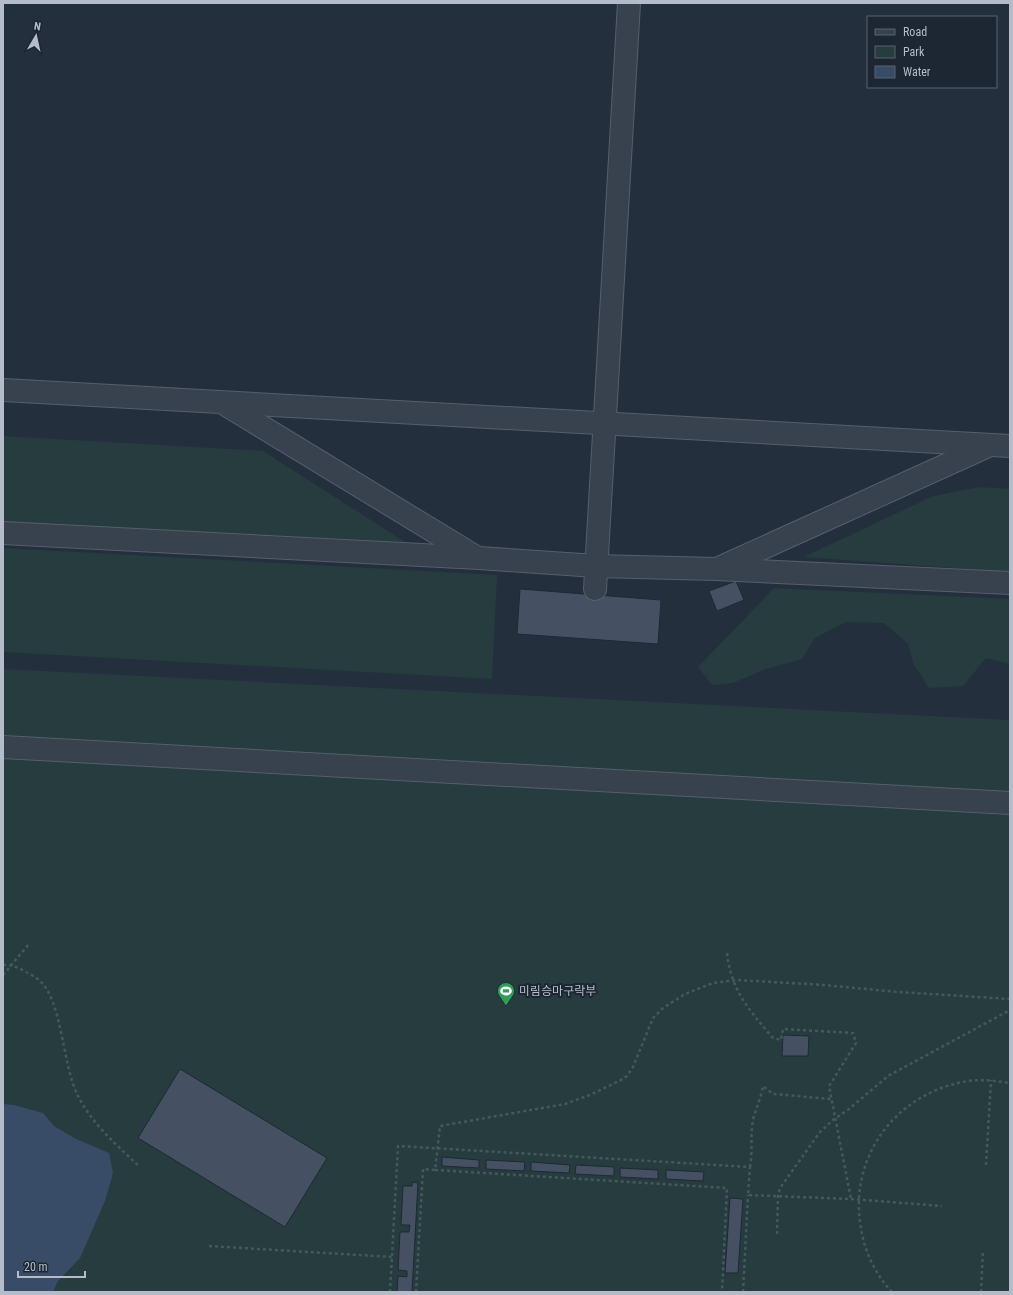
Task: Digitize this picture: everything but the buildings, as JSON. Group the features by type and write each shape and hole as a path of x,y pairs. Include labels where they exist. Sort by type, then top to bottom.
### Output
{"street":[{"path":"595,589 629,3"},
{"path":"3,390 1000,445"},
{"path":"222,402 479,558"},
{"path":"716,569 1000,445"},
{"path":"3,533 479,558 596,566 716,569 1010,584"},
{"path":"3,747 1010,803"}],"path":[{"path":"3,974 12,966 29,944"},
{"path":"728,953 732,980 750,1012 773,1038 781,1040 783,1029 853,1033 856,1043 829,1086 851,1200"},
{"path":"3,964 12,966 39,980 49,993 57,1017 70,1075 78,1097 101,1129 138,1165"},
{"path":"435,1170 436,1156 439,1148 440,1126 565,1104 621,1080 627,1076 633,1067 653,1018 663,1008 685,994 713,983 732,980 824,985 1010,1000"},
{"path":"777,1234 778,1196 780,1188 820,1132 888,1076 1010,1010"},
{"path":"986,1166 991,1080"},
{"path":"892,1292 876,1271 867,1252 861,1232 858,1200 863,1170 871,1151 882,1133 895,1117 911,1103 929,1093 948,1085 969,1081 991,1080 1010,1083"},
{"path":"743,1292 753,1120 759,1104 763,1086 773,1094 831,1099"},
{"path":"390,1292 398,1146 750,1167"},
{"path":"416,1292 423,1169 728,1188 722,1292"},
{"path":"748,1195 858,1200 942,1206"},
{"path":"209,1246 392,1257"},
{"path":"981,1292 983,1250"}],"green space":[{"path":"3,436 263,451 405,542 3,522"},
{"path":"980,487 1010,489 1010,572 804,557 933,496"},
{"path":"3,548 497,575 492,679 3,652"},
{"path":"774,588 1010,599 1010,664 986,658 963,686 929,688 913,663 908,644 884,623 846,622 815,638 802,659 766,669 733,683 712,685 698,667"},
{"name":"미림승마구락부","path":"3,669 1010,720 1010,1292 3,1292"}],"water":[{"path":"3,1104 14,1105 43,1113 54,1126 74,1138 109,1153 113,1173 105,1201 80,1258 58,1281 53,1292 3,1292"}],"place":[{"name":"미림승마구락부","path":"506,1006"}]}
